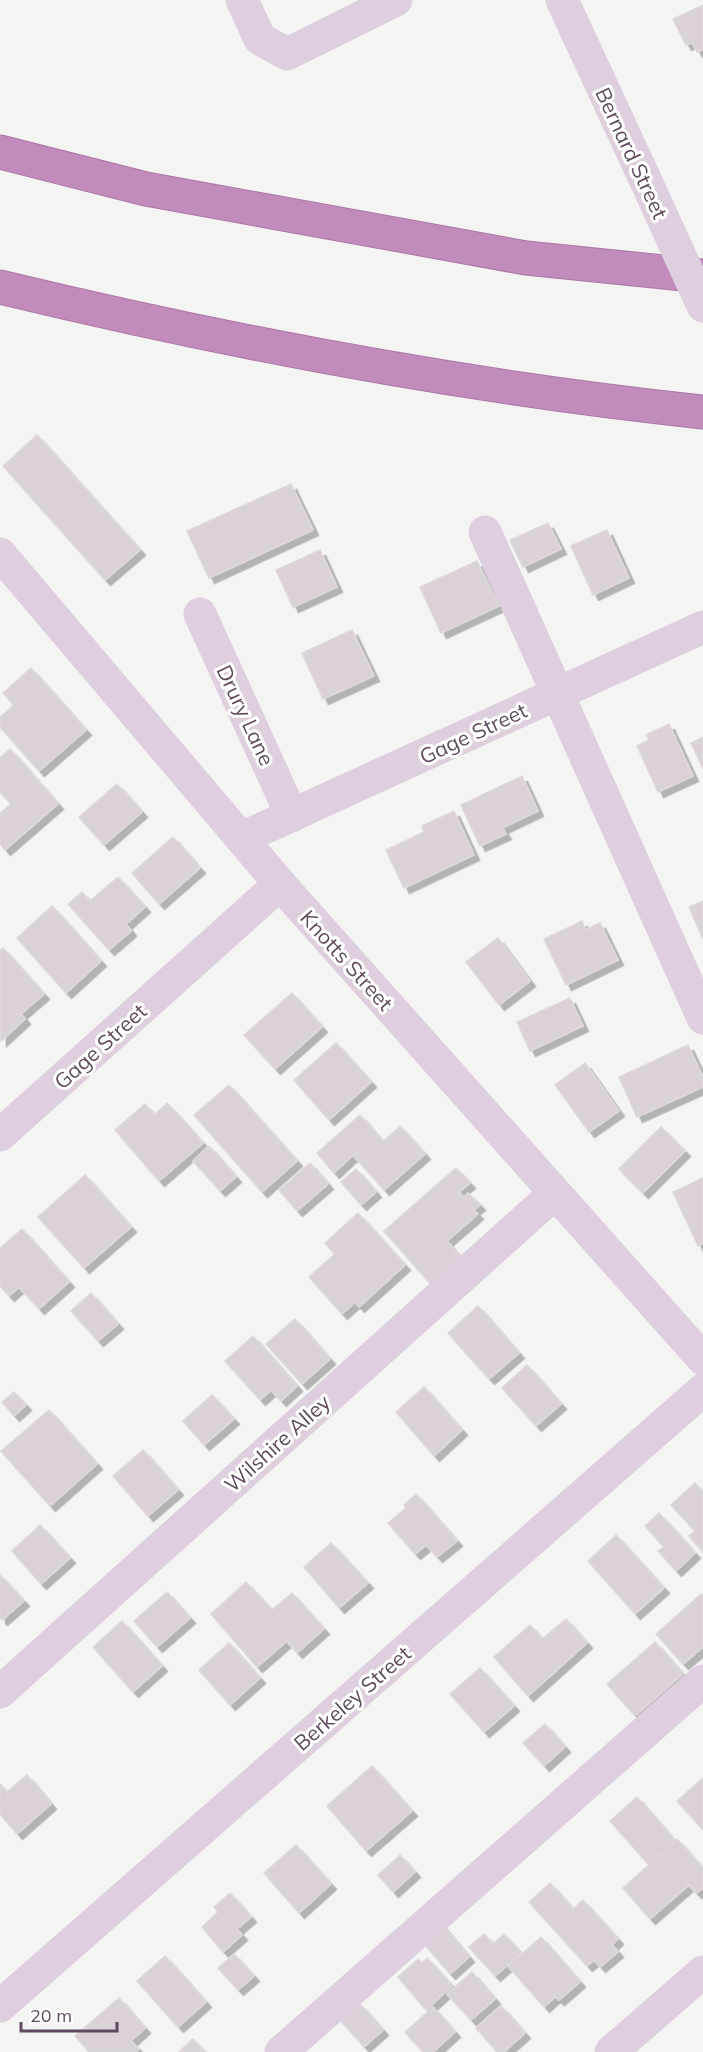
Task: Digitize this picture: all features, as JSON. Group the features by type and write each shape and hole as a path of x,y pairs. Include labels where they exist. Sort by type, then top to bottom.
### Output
{"highway":[{"path":"0,152 146,189 514,256 703,276"},
{"path":"0,287 123,317 343,360 565,396 703,412"}],"street":[{"path":"242,0 260,39 287,54 396,0"},
{"name":"Bernard Street","path":"562,0 703,306"},
{"path":"485,532 703,1018"},
{"name":"Knotts Street","path":"4,568 280,884 703,1359"},
{"name":"Drury Lane","path":"200,614 292,816"},
{"name":"Gage Street","path":"242,838 703,627"},
{"name":"Gage Street","path":"0,1135 280,884"},
{"name":"Wilshire Alley","path":"0,1692 554,1194"},
{"name":"Berkeley Street","path":"0,2006 703,1390"},
{"path":"281,2052 703,1681"},
{"path":"611,2052 703,1972"}],"building":[{"path":"703,5 703,49 697,52 692,42 686,45 673,19"},
{"path":"37,435 140,550 105,580 3,466"},
{"path":"291,484 313,530 209,578 187,531"},
{"path":"548,523 561,549 523,567 510,540"},
{"path":"607,530 629,578 593,595 571,546"},
{"path":"320,550 337,587 293,607 276,570"},
{"path":"477,561 499,606 441,633 420,587"},
{"path":"352,630 374,676 323,699 302,653"},
{"path":"31,668 86,730 39,771 0,727 0,717 14,705 3,693"},
{"path":"669,724 693,776 658,792 637,746 649,740 646,735"},
{"path":"703,737 703,769 691,743"},
{"path":"10,749 58,804 5,850 0,844 0,813 11,804 0,792 0,758"},
{"path":"522,776 538,811 502,828 506,834 480,846 461,805"},
{"path":"117,784 142,812 104,845 79,817"},
{"path":"454,811 474,855 404,888 386,850 424,832 422,826"},
{"path":"173,837 200,868 159,904 132,873"},
{"path":"118,877 145,907 126,924 131,931 109,950 68,904 82,892 90,901"},
{"path":"703,901 703,939 689,907"},
{"path":"52,906 101,961 66,993 17,938"},
{"path":"582,921 585,930 600,923 618,960 566,985 544,939"},
{"path":"498,938 530,981 499,1005 466,962"},
{"path":"3,948 44,994 21,1014 25,1019 1,1041 0,951"},
{"path":"292,993 322,1027 275,1069 244,1035"},
{"path":"570,998 583,1026 530,1051 517,1022"},
{"path":"336,1043 371,1082 329,1120 294,1080"},
{"path":"688,1045 703,1077 703,1087 637,1117 619,1077"},
{"path":"585,1063 619,1111 589,1132 555,1085"},
{"path":"229,1085 297,1161 262,1192 194,1115"},
{"path":"167,1103 203,1143 159,1181 115,1130 145,1104 154,1115"},
{"path":"360,1115 383,1142 400,1126 425,1154 384,1190 353,1155 334,1173 317,1153"},
{"path":"661,1127 685,1151 643,1193 619,1169"},
{"path":"209,1146 236,1177 220,1191 193,1161"},
{"path":"310,1163 328,1184 297,1211 279,1190"},
{"path":"456,1168 470,1183 459,1192 464,1198 468,1193 480,1205 474,1210 478,1214 447,1241 465,1262 435,1289 384,1231"},
{"path":"356,1169 376,1192 361,1205 341,1182"},
{"path":"85,1175 131,1227 84,1268 38,1217"},
{"path":"703,1178 703,1243 698,1246 673,1192"},
{"path":"358,1213 405,1265 359,1307 355,1302 342,1314 309,1277 335,1254 325,1243"},
{"path":"22,1229 69,1282 39,1309 19,1287 9,1296 0,1286 0,1248"},
{"path":"91,1293 118,1324 98,1341 71,1311"},
{"path":"478,1306 519,1353 489,1379 448,1333"},
{"path":"295,1319 330,1359 302,1384 266,1344"},
{"path":"253,1336 297,1386 281,1401 271,1390 260,1400 225,1361"},
{"path":"527,1365 561,1404 536,1426 502,1388"},
{"path":"424,1387 462,1430 434,1456 396,1412"},
{"path":"14,1392 26,1405 14,1416 2,1402"},
{"path":"212,1395 234,1419 204,1445 183,1421"},
{"path":"49,1410 97,1464 50,1506 1,1451"},
{"path":"143,1450 178,1490 148,1516 113,1476"},
{"path":"695,1483 703,1492 703,1552 689,1536 695,1531 671,1505"},
{"path":"416,1494 457,1541 437,1557 426,1545 415,1554 388,1523 406,1508 404,1505"},
{"path":"659,1513 695,1553 676,1571 658,1551 664,1547 645,1526"},
{"path":"40,1525 70,1558 41,1584 12,1551"},
{"path":"616,1535 664,1588 635,1614 588,1561"},
{"path":"331,1543 368,1583 339,1608 304,1567"},
{"path":"0,1575 24,1601 2,1620 0,1618"},
{"path":"246,1582 272,1610 292,1593 324,1629 297,1653 287,1641 257,1667 211,1614"},
{"path":"167,1592 190,1618 157,1647 134,1621"},
{"path":"701,1594 703,1596 703,1647 683,1664 656,1634"},
{"path":"566,1619 587,1643 528,1696 494,1657 530,1625 542,1639"},
{"path":"122,1621 162,1666 133,1692 93,1647"},
{"path":"655,1642 683,1674 635,1716 607,1684"},
{"path":"229,1643 260,1678 230,1705 199,1670"},
{"path":"480,1668 514,1706 484,1732 450,1694"},
{"path":"545,1724 565,1747 544,1766 523,1743"},
{"path":"372,1766 412,1811 366,1851 327,1806"},
{"path":"27,1775 51,1804 17,1834 0,1814 0,1784 7,1792"},
{"path":"703,1778 703,1830 677,1801"},
{"path":"637,1797 675,1841 649,1865 610,1821"},
{"path":"677,1839 703,1869 703,1888 696,1893 661,1854"},
{"path":"296,1845 331,1884 299,1913 264,1873"},
{"path":"661,1854 689,1885 650,1919 623,1888"},
{"path":"400,1855 415,1872 393,1892 378,1875"},
{"path":"550,1883 573,1909 583,1900 618,1939 612,1945 618,1952 600,1967 594,1960 587,1966 529,1902"},
{"path":"230,1893 251,1917 237,1929 242,1935 223,1952 202,1927 218,1912 214,1907"},
{"path":"439,1921 469,1957 450,1974 419,1938"},
{"path":"484,1934 493,1944 504,1934 521,1953 495,1976 469,1947"},
{"path":"541,1937 580,1982 559,2000 555,1997 544,2007 508,1966"},
{"path":"234,1954 254,1976 238,1990 218,1968"},
{"path":"165,1956 206,2002 178,2027 137,1981"},
{"path":"427,1958 452,1986 426,2010 398,1977 418,1959 422,1963"},
{"path":"472,1972 495,1999 471,2020 447,1994"},
{"path":"119,1998 145,2028 131,2041 139,2049 135,2052 89,2052 75,2036"},
{"path":"360,2004 383,2030 364,2047 341,2021"},
{"path":"501,2006 525,2033 504,2052 497,2052 476,2028"},
{"path":"433,2007 455,2032 433,2052 423,2052 405,2032"},
{"path":"193,2039 205,2052 179,2052"}]}
